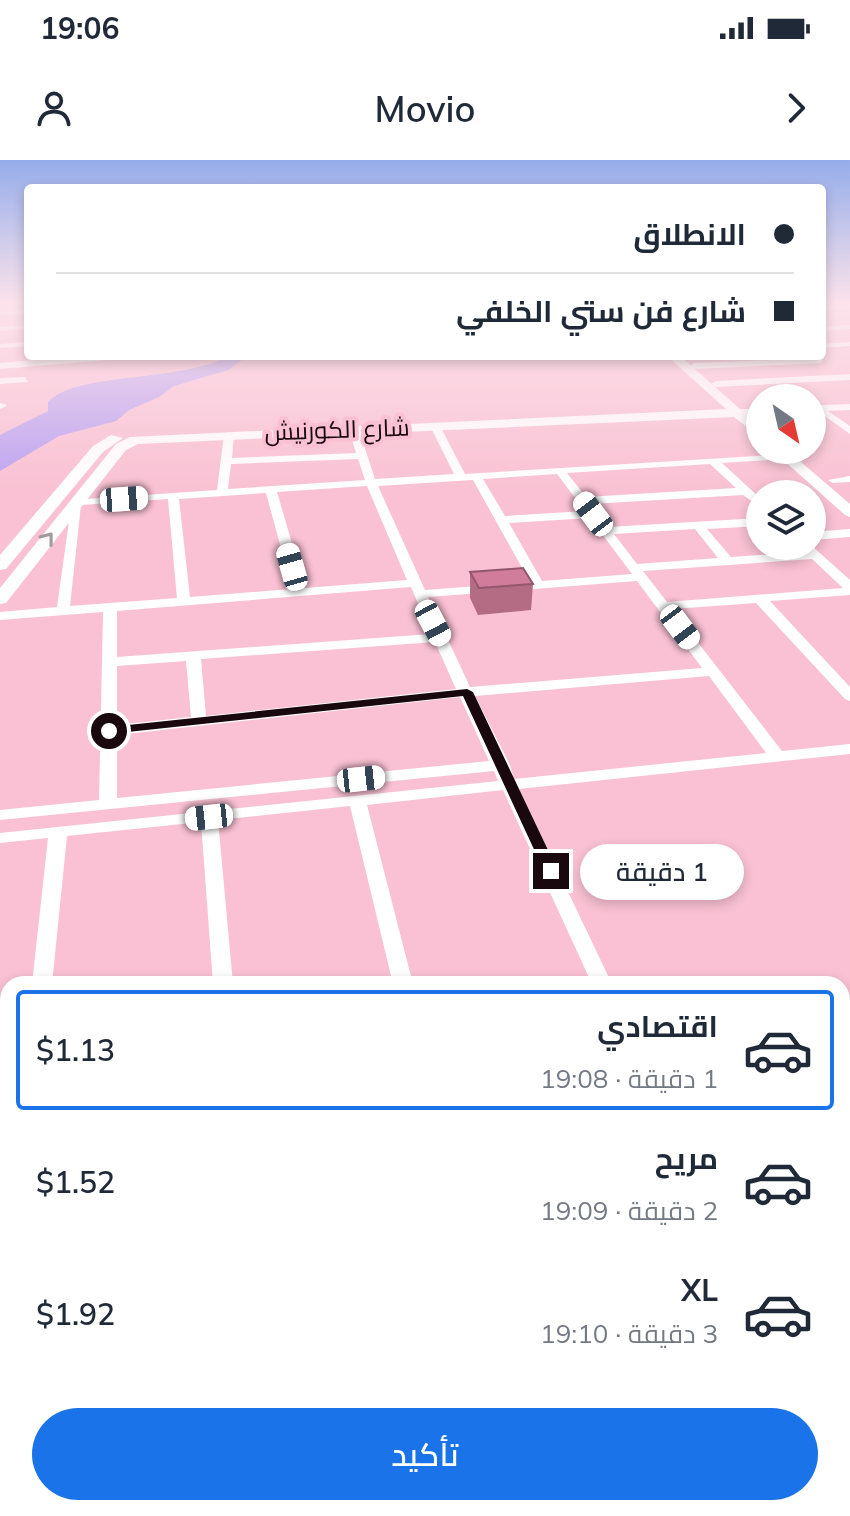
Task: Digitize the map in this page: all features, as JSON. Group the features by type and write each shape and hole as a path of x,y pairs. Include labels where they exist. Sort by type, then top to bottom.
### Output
{"main road":[{"path":"685,365 743,411"},
{"path":"694,366 743,411"},
{"name":"شارع الكورنيش","path":"0,565 98,449 121,436 743,411"},
{"name":"شارع الكورنيش","path":"0,599 126,443 141,439 504,420"},
{"path":"800,464 850,512"},
{"path":"807,464 850,495"}],"street":[{"path":"694,366 701,365"},
{"path":"829,365 849,378"},
{"path":"716,384 849,378"},
{"path":"0,381 25,380"},
{"path":"782,380 787,384"},
{"path":"826,406 850,407"},
{"path":"826,413 850,431"},
{"path":"435,426 461,477"},
{"path":"354,430 371,483 418,589 598,976"},
{"path":"222,493 229,435"},
{"path":"226,461 363,456"},
{"path":"63,611 76,502 746,457"},
{"path":"713,461 746,491"},
{"path":"560,471 778,757"},
{"path":"476,476 538,585"},
{"path":"833,480 850,479"},
{"path":"271,490 300,593"},
{"path":"583,501 746,491"},
{"path":"173,496 184,602"},
{"path":"500,520 593,514"},
{"path":"607,531 746,523"},
{"path":"698,526 727,561"},
{"path":"826,535 850,533"},
{"path":"0,616 300,593 538,585 746,558"},
{"path":"820,560 850,589"},
{"path":"663,606 850,589"},
{"path":"759,598 850,696"},
{"path":"108,804 110,607"},
{"path":"110,662 441,637"},
{"path":"193,656 199,721"},
{"path":"109,731 467,692 713,671"},
{"path":"0,838 512,787 850,749"},
{"path":"0,815 502,765"},
{"path":"358,802 401,976"},
{"path":"209,817 222,976"},
{"path":"43,976 58,833"}],"shaded area":[{"path":"203,365 234,365 174,386 159,397 129,410 116,421 59,436 0,471 0,435 48,411 48,402 62,392 106,381"}],"building":[{"path":"523,568 533,584 479,588 470,572"}],"route":[{"path":"109,731 467,692 551,871"}]}
